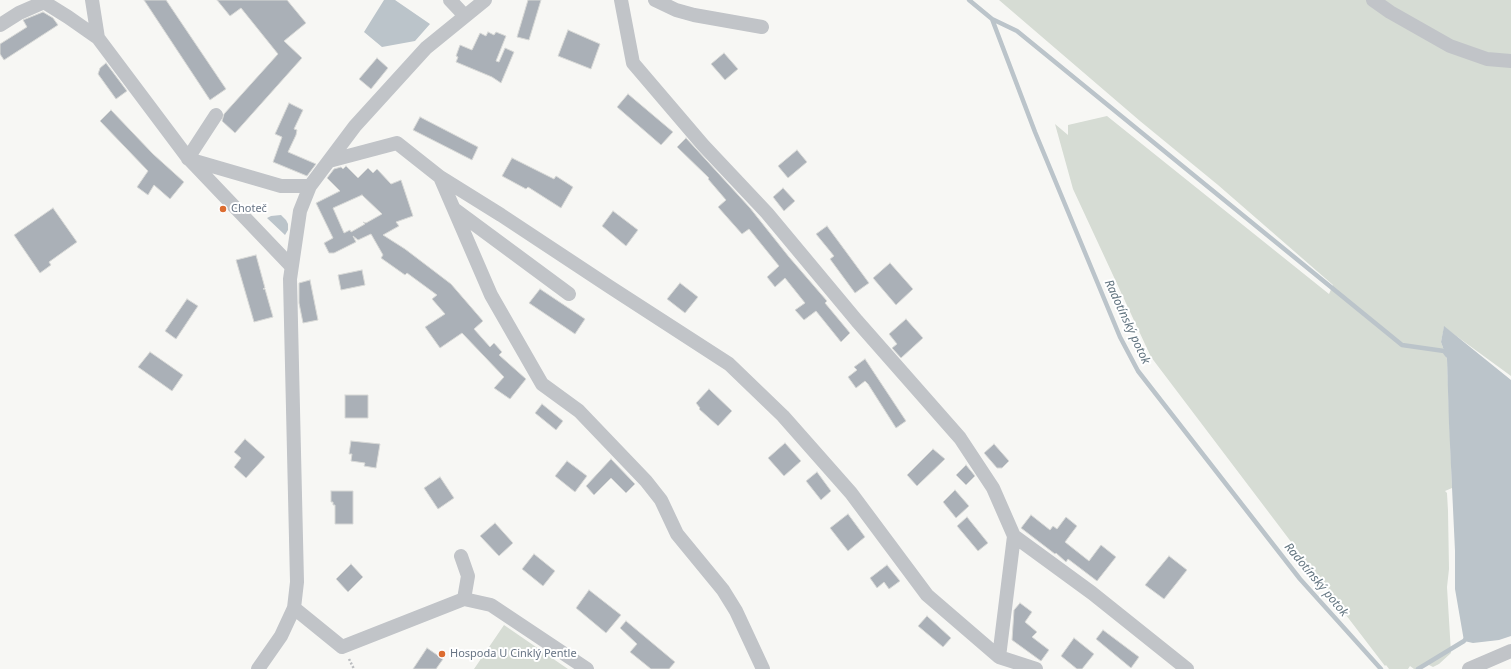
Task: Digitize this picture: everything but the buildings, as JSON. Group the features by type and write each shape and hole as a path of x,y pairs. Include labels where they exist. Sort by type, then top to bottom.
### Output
{"street":[{"path":"92,0 98,38"},
{"path":"450,0 465,16"},
{"path":"258,669 281,636 294,608 297,582 290,279 300,211 310,186 356,126 426,48 485,0"},
{"path":"621,0 633,63 703,145 767,213 857,321 960,438 993,488 1014,536 1092,592 1187,669"},
{"path":"655,0 676,10 694,15 762,27"},
{"path":"1373,0 1390,12 1450,46 1487,59 1511,61"},
{"path":"0,25 19,13 44,2 98,38 188,158 292,266"},
{"path":"188,158 216,115"},
{"path":"329,161 397,143 440,177 501,215 610,288 729,364 783,416 851,493 926,595 999,657 1036,669"},
{"path":"188,158 281,186 310,186"},
{"path":"440,177 491,295 542,384 579,411 646,481 661,500 676,534 723,590 736,611 763,669"},
{"path":"454,209 569,294"},
{"path":"999,657 1014,536"},
{"path":"461,556 468,576 464,599"},
{"path":"294,608 342,647 464,599 491,605 587,669"},
{"path":"1473,668 1511,651"}],"shaded area":[{"path":"384,0 395,0 430,24 415,41 382,47 364,32"},
{"path":"999,0 1511,0 1511,376 1444,327 1441,342 1447,359 1452,488 1445,491 1447,493 1448,511 1449,569 1447,587 1451,653 1439,664 1433,667 1427,664 1421,669 1414,669 1410,666 1408,669 1389,669 1386,665 1385,666 1323,585 1315,579 1309,566 1296,557 1298,551 1151,357 1073,189 1055,124 1068,135 1068,125 1107,116 1329,294 1333,285 1218,185 1140,121"},
{"path":"281,215 288,224 288,230 285,235 267,218"},
{"path":"1444,326 1511,380 1511,636 1499,640 1473,643 1464,641 1455,589 1455,551 1447,359 1441,342"},
{"path":"504,625 568,669 474,669"}],"waterway":[{"name":"Radotínský potok","path":"969,0 992,19 1035,132 1120,337 1138,371 1300,579 1381,669"},
{"path":"992,19 1017,31 1402,345 1444,351 1447,355"},
{"path":"1418,669 1464,641 1467,637"}],"place":[{"name":"Choteč","path":"223,209"},
{"name":"Hospoda U Cinklý Pentle","path":"442,654"}]}
